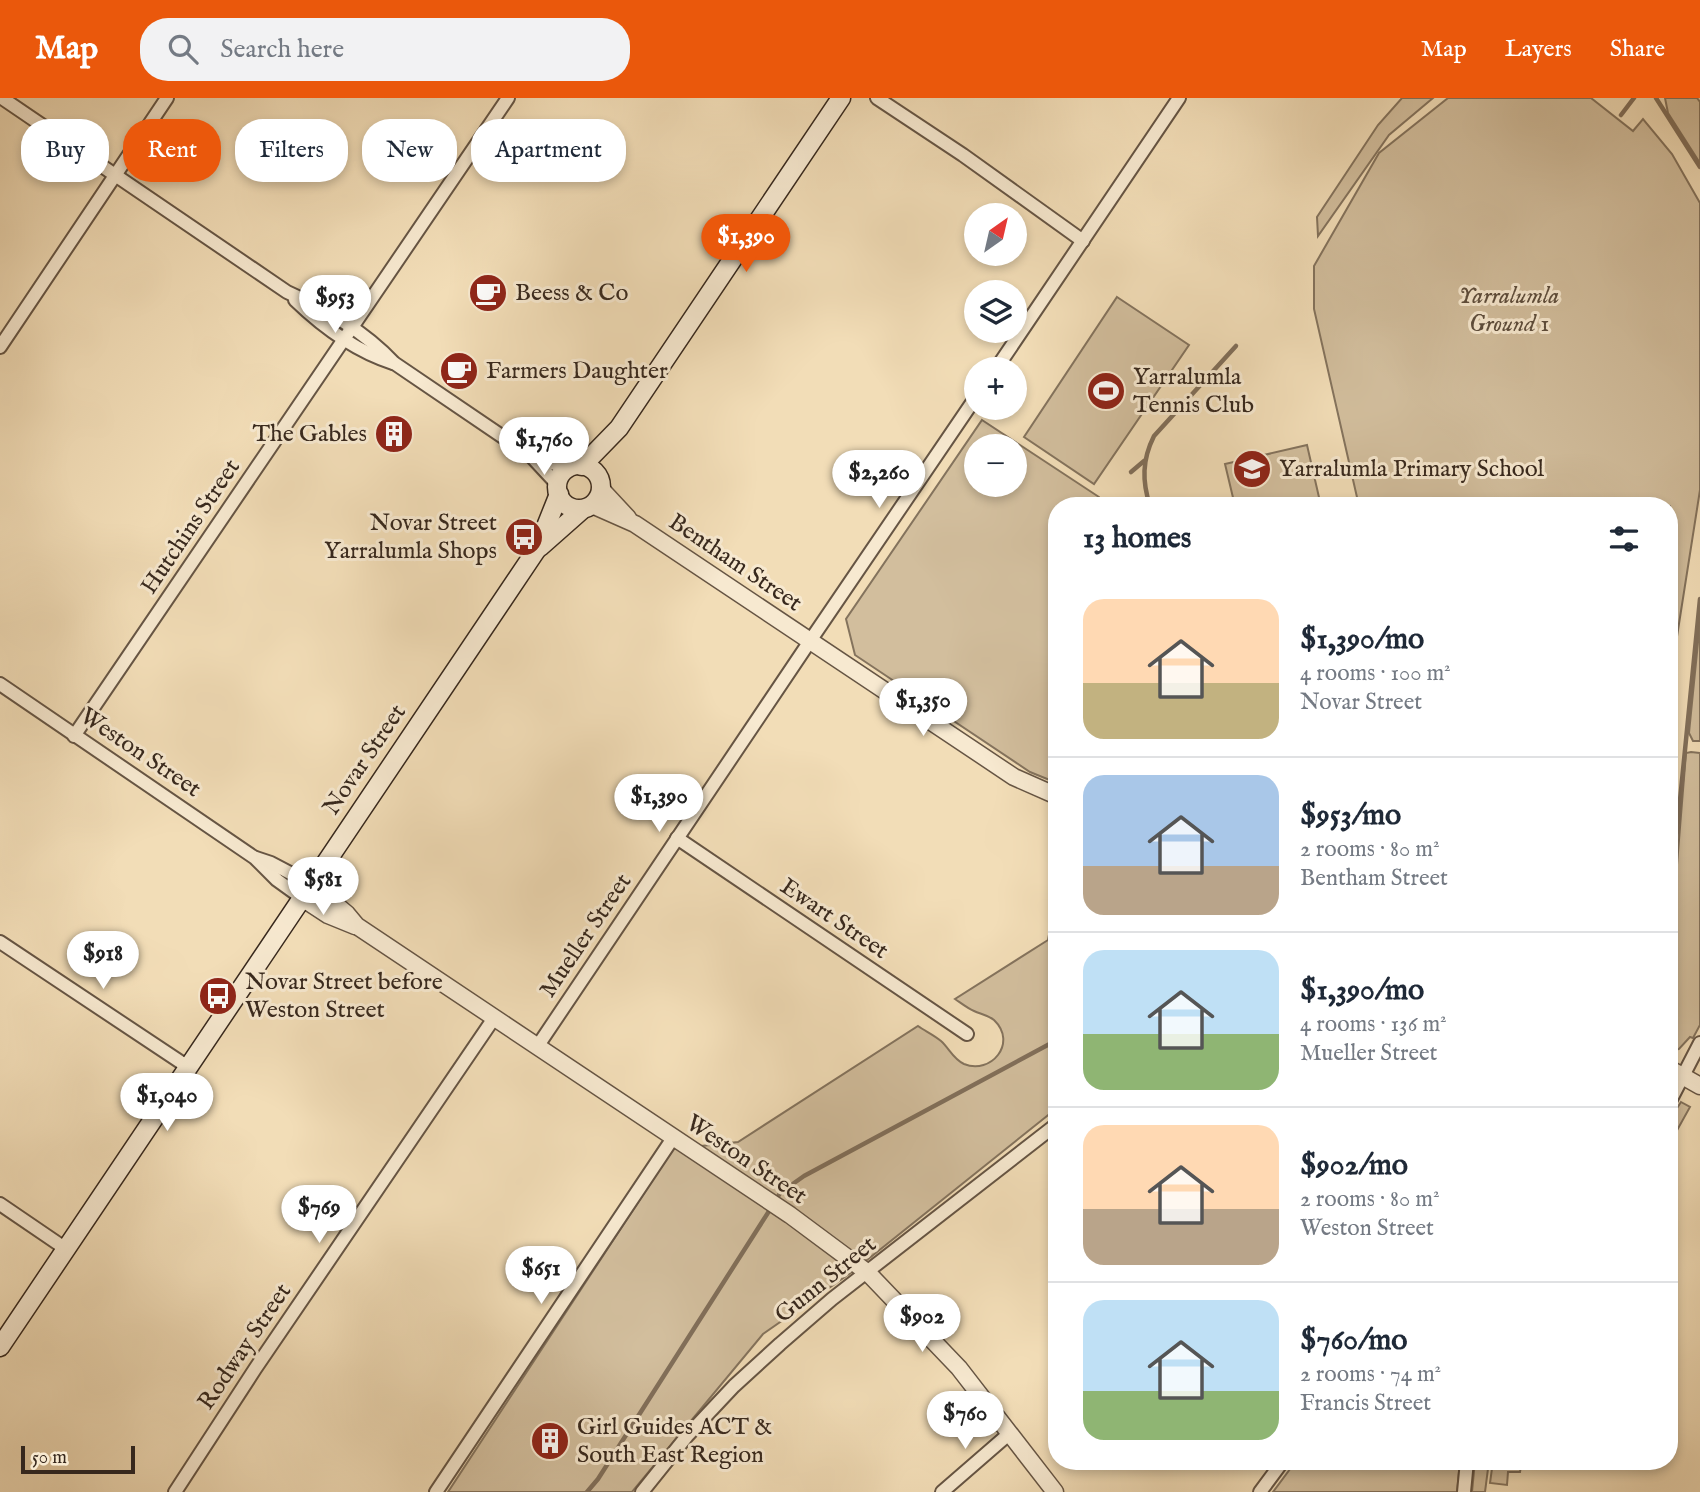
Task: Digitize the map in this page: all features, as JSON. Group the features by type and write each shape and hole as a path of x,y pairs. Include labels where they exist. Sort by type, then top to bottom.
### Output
{"main road":[{"name":"Novar Street","path":"0,1347 537,549 594,495 619,428 841,98"},
{"name":"Novar Street","path":"574,467 619,428"},
{"path":"574,467 591,470 594,495 568,506 558,489 560,475 574,467"},
{"name":"Novar Street","path":"537,549 558,489"}],"street":[{"path":"2,98 287,292 344,340 371,356 394,363"},
{"path":"0,346 167,98"},
{"name":"Hutchins Street","path":"74,736 508,98"},
{"path":"877,98 964,155 1083,241"},
{"path":"1004,357 1179,98"},
{"path":"287,292 353,327 394,363 531,456 558,489"},
{"name":"Mueller Street","path":"537,1047 964,415"},
{"path":"531,456 574,467"},
{"name":"Bentham Street","path":"594,495 1014,777 1048,792"},
{"name":"Weston Street","path":"0,684 255,858 276,880 306,891 342,922 357,926 790,1215 867,1273 937,1344 1055,1492"},
{"name":"Ewart Street","path":"677,838 967,1034"},
{"path":"0,942 188,1067"},
{"name":"Rodway Street","path":"175,1492 255,1369 495,1018"},
{"path":"1678,1070 1700,1043"},
{"path":"1678,1074 1700,1086"},
{"name":"Gunn Street","path":"642,1492 687,1436 734,1386 832,1299 1048,1131"},
{"path":"436,1492 673,1138"},
{"path":"0,1204 66,1249"},
{"path":"942,1492 1010,1433"},
{"path":"1260,1492 1276,1470"},
{"path":"1464,1492 1466,1470"}],"green space":[{"path":"1402,98 1433,98 1389,135 1318,236 1317,217 1378,125"},
{"name":"Yarralumla Ground 1","path":"1448,98 1591,98 1633,131 1643,119 1672,154 1700,203 1700,490 1678,630 1678,497 1357,497 1314,309 1314,266 1379,153"},
{"path":"1665,98 1697,98 1700,102 1700,163 1668,113"},
{"name":"Yarralumla Tennis Club","path":"1117,297 1189,345 1094,484 1027,439 1026,434"},
{"path":"982,420 1003,434 972,434"},
{"path":"1307,445 1319,497 1233,497 1225,464"},
{"path":"964,446 964,497 1027,497 1027,450 1099,497 1048,497 1048,779 1030,772 855,655 846,619"},
{"path":"1700,622 1700,741 1693,741 1689,733"},
{"path":"1686,753 1700,753 1700,1025 1693,1038 1690,1037 1678,1049 1678,852"},
{"path":"1048,940 1048,1115 852,1272 763,1334 632,1492 448,1492 673,1149 738,1142 918,1026 941,1041 964,1064 974,1066 992,1061 1002,1047 1001,1029 992,1018 971,1010 955,999"},
{"path":"1681,1102 1690,1107 1678,1129 1678,1107"},
{"path":"1289,1470 1459,1470 1457,1492 1273,1492"},
{"path":"1474,1470 1488,1470 1485,1492 1472,1492"},
{"path":"1492,1470 1520,1470 1508,1472 1507,1485 1490,1483"}],"waterway":[{"path":"1621,115 1634,98"},
{"path":"1656,98 1700,167"},
{"path":"1148,497 1145,471 1147,454 1154,436 1236,346"},
{"path":"1131,472 1144,461"},
{"path":"1678,820 1700,599"},
{"path":"776,1200 780,1193 804,1176 1048,1045"},
{"path":"587,1492 598,1479 771,1208"}],"place":[{"name":"Beess & Co","path":"488,293"},
{"name":"Farmers Daughter","path":"459,371"},
{"name":"Yarralumla Tennis Club","path":"1106,391"},
{"name":"The Gables","path":"394,434"},
{"name":"Yarralumla Primary School","path":"1252,469"},
{"name":"Novar Street Yarralumla Shops","path":"524,537"},
{"name":"Novar Street before Weston Street","path":"218,996"},
{"name":"Girl Guides ACT & South East Region","path":"550,1441"}]}
